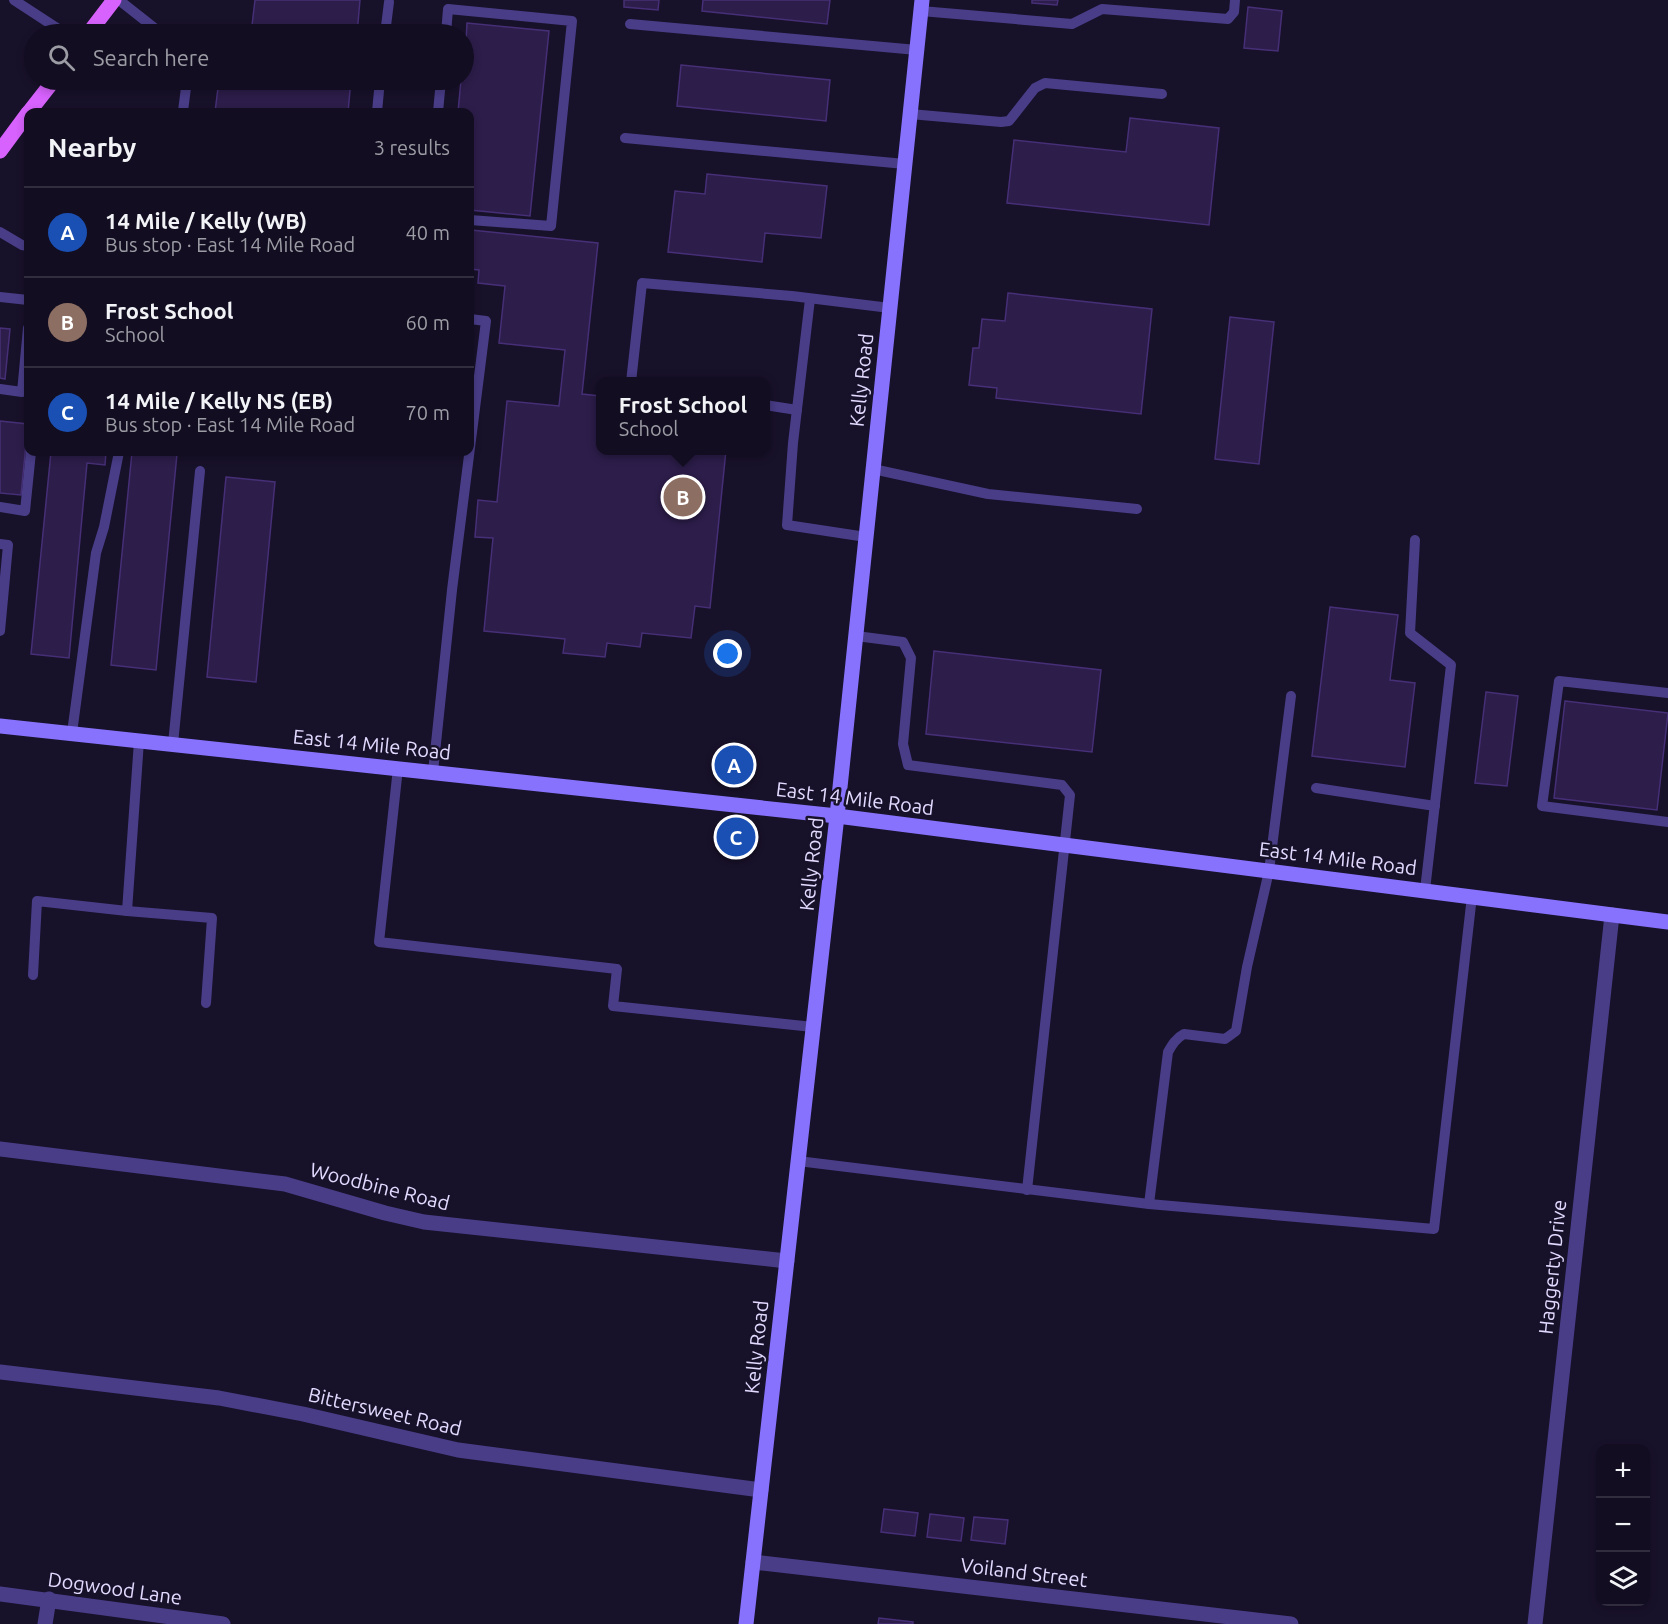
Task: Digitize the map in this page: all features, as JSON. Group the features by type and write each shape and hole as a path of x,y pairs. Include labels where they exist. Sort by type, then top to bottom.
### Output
{"main road":[{"path":"96,24 114,0"},
{"name":"Kelly Road","path":"746,1624 837,816 921,5"},
{"path":"35,108 47,90"},
{"path":"0,151 24,122"},
{"name":"East 14 Mile Road","path":"0,726 837,816 1668,922"}],"street":[{"name":"Haggerty Drive","path":"1535,1624 1611,915"},
{"name":"Woodbine Road","path":"0,1149 205,1172 285,1184 424,1222 787,1261"},
{"name":"Bittersweet Road","path":"0,1372 219,1398 303,1414 458,1450 761,1491"},
{"name":"Voiland Street","path":"753,1562 1291,1624"},
{"name":"Dogwood Lane","path":"0,1594 223,1624"},
{"path":"45,1624 49,1599"}],"lane":[{"path":"14,0 51,24"},
{"path":"119,0 149,24"},
{"path":"921,5 1072,24 1102,9 1228,20 1234,12 1235,0"},
{"path":"386,24 388,2"},
{"path":"447,24 448,9 572,21 551,226 474,220"},
{"path":"630,24 917,50"},
{"path":"910,114 1009,121 1035,88 1045,83 1162,94"},
{"path":"183,108 186,90"},
{"path":"377,108 379,90"},
{"path":"438,108 440,90"},
{"path":"625,138 905,164"},
{"path":"0,232 24,245"},
{"path":"631,377 642,283 810,298 890,308"},
{"path":"0,297 24,300"},
{"path":"810,298 797,410 788,525 866,537"},
{"path":"474,320 486,321 474,417"},
{"path":"0,389 24,396"},
{"path":"770,406 797,410"},
{"path":"0,507 25,511 31,456"},
{"path":"72,734 96,553 104,527 118,456"},
{"path":"433,772 469,456"},
{"path":"873,469 988,494 1137,508"},
{"path":"173,744 200,471"},
{"path":"1415,540 1410,633 1451,665 1425,890"},
{"path":"0,544 8,545 0,631"},
{"path":"856,636 903,642 911,658 903,744 908,765 1062,785 1071,795 1026,1190"},
{"path":"1668,693 1559,681 1542,806 1668,822"},
{"path":"1149,1204 1168,1052 1179,1036 1184,1034 1225,1039 1236,1031 1247,967 1269,871 1292,696"},
{"path":"127,911 139,741"},
{"path":"398,768 380,942 617,969 613,1006 813,1027"},
{"path":"1316,788 1435,806"},
{"path":"798,1161 1149,1204 1434,1229 1472,896"},
{"path":"33,975 37,901 212,918 206,1003"}],"building":[{"path":"255,0 360,0 358,24 252,24"},
{"path":"624,0 659,0 658,10 624,7"},
{"path":"703,0 830,0 827,24 702,11"},
{"path":"1032,0 1058,0 1057,5 1032,3"},
{"path":"1248,7 1282,11 1278,51 1244,48"},
{"path":"467,23 549,31 530,216 474,210 474,108 458,108 460,90 474,90 474,24"},
{"path":"681,65 830,80 826,121 677,106"},
{"path":"218,90 350,90 348,108 216,108"},
{"path":"1130,118 1219,128 1209,225 1007,203 1014,140 1126,152"},
{"path":"707,174 827,186 821,238 765,233 762,262 668,252 675,191 705,194"},
{"path":"474,230 598,243 582,394 596,396 596,455 725,455 710,608 695,606 691,638 642,633 640,647 607,643 605,657 563,653 565,639 484,631 493,538 475,537 478,500 497,502 507,401 559,406 565,350 499,343 505,286 478,283 479,270 474,269"},
{"path":"1008,293 1152,309 1141,414 996,398 997,388 969,385 973,348 979,348 982,319 1005,321"},
{"path":"1230,317 1274,322 1259,464 1215,459"},
{"path":"0,328 10,329 5,379 0,378"},
{"path":"0,421 24,424 25,456 21,495 0,493"},
{"path":"51,456 106,456 105,465 87,463 69,658 31,654"},
{"path":"132,456 177,456 156,670 111,665"},
{"path":"226,477 275,482 256,682 207,677"},
{"path":"1330,607 1398,615 1390,680 1415,683 1405,767 1312,756"},
{"path":"934,651 1101,670 1092,752 926,734"},
{"path":"1486,692 1518,696 1507,786 1475,783"},
{"path":"1565,701 1668,713 1657,810 1554,798"},
{"path":"884,1509 918,1513 915,1536 881,1532"},
{"path":"930,1514 964,1518 961,1541 927,1537"},
{"path":"974,1517 1008,1520 1005,1544 971,1540"},
{"path":"879,1618 913,1622 913,1624 878,1624"}],"place":[{"name":"Frost School","path":"683,497"},
{"name":"14 Mile / Kelly (WB)","path":"734,765"},
{"name":"14 Mile / Kelly NS (EB)","path":"736,837"}]}
